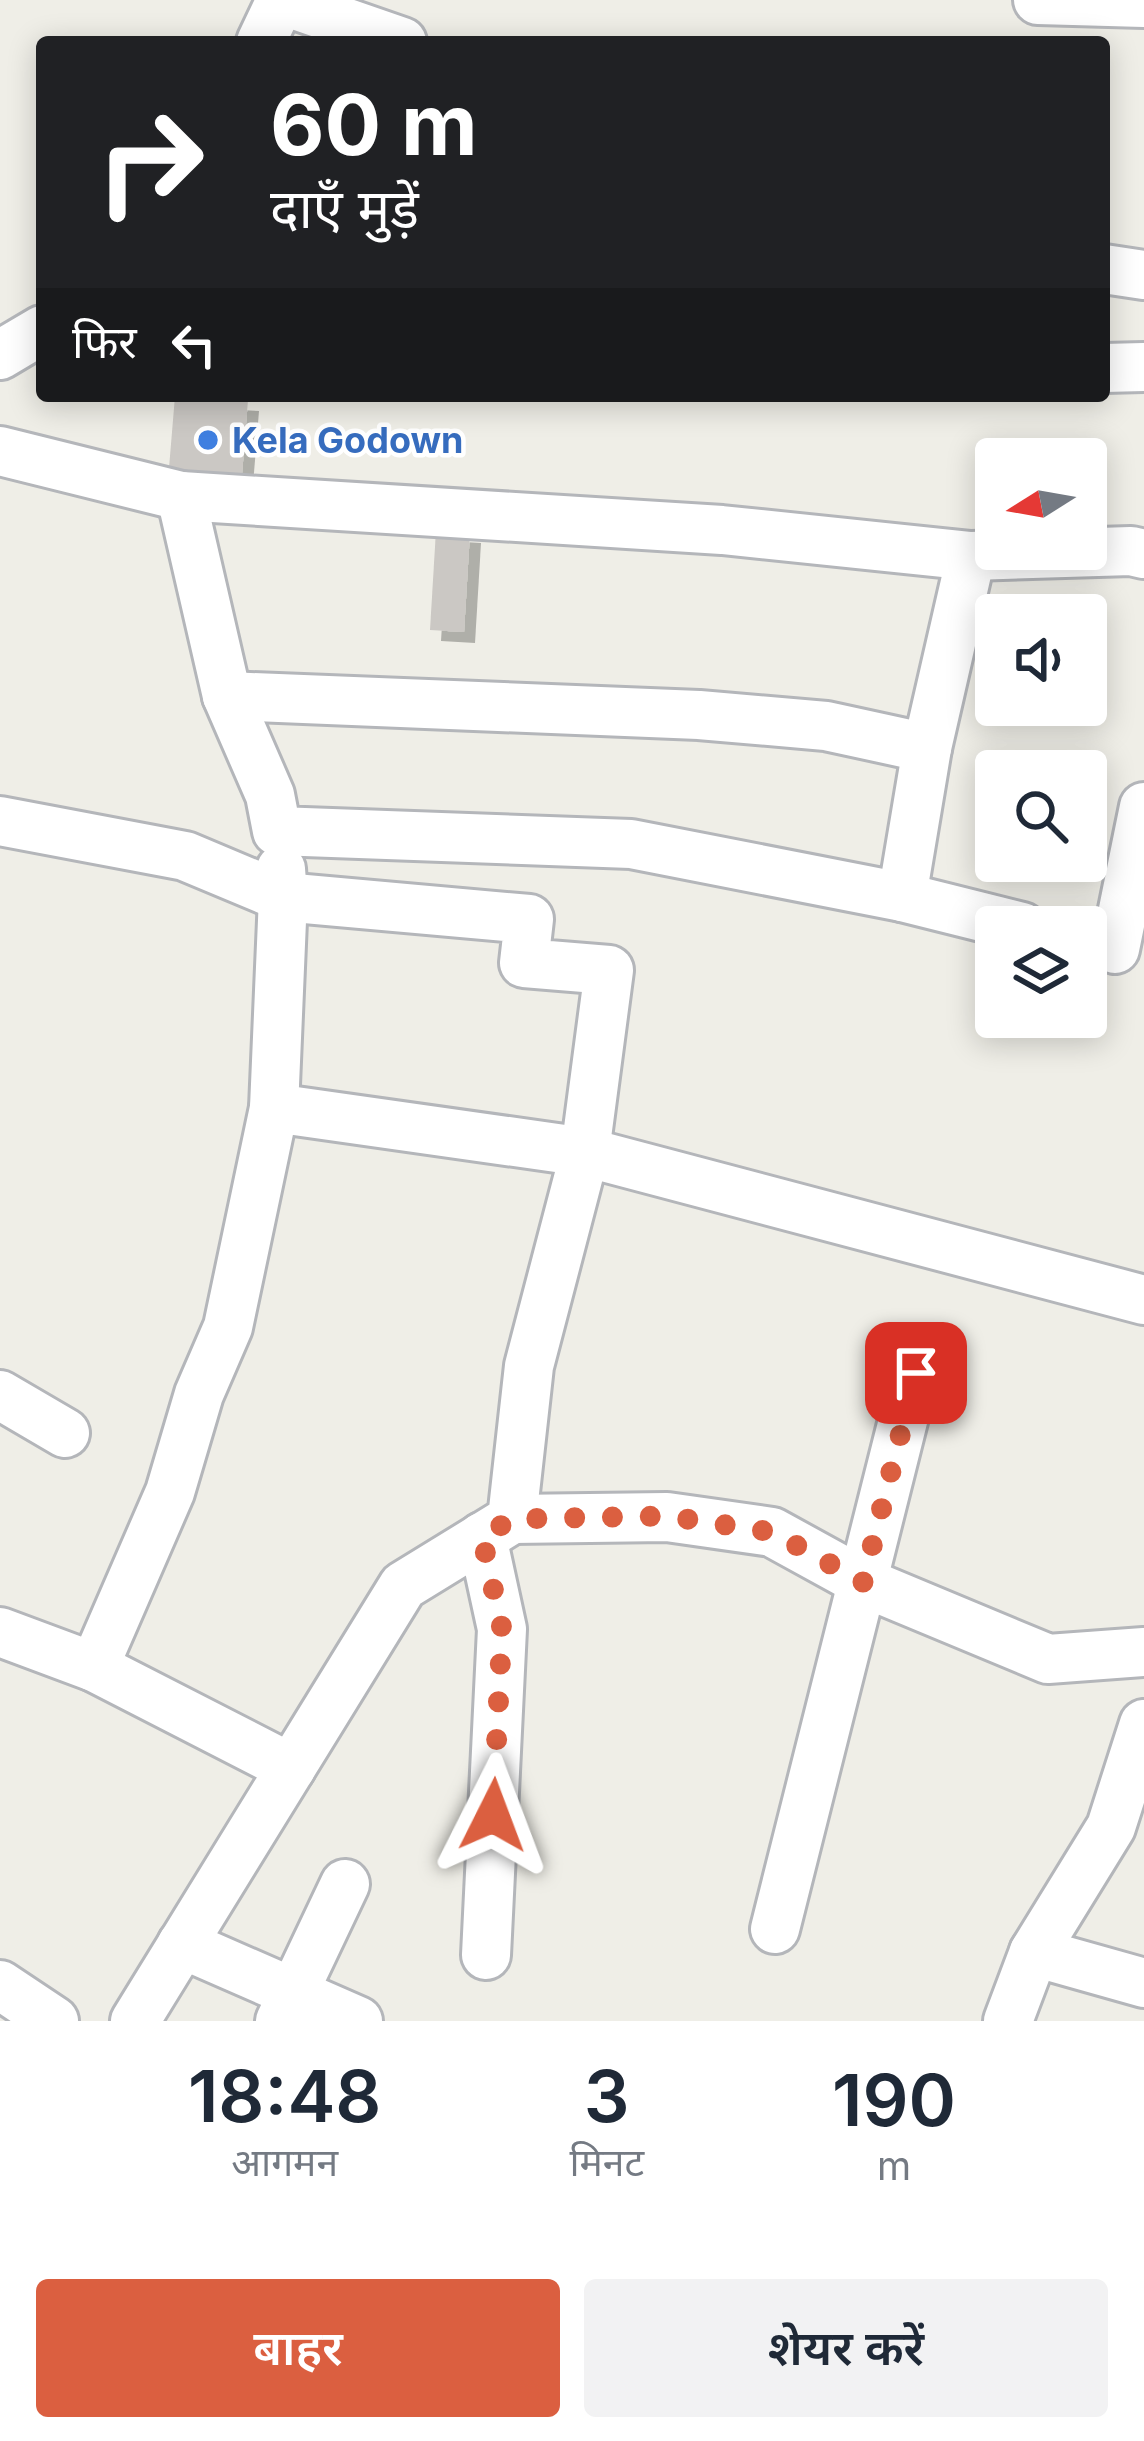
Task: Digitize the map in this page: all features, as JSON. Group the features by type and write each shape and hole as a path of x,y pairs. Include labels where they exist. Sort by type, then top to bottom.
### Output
{"street":[{"path":"264,36 281,0 385,36"},
{"path":"1038,0 1144,3"},
{"path":"1110,270 1144,275"},
{"path":"0,355 36,334"},
{"path":"1110,368 1144,368"},
{"path":"0,451 181,496 722,530 971,556 1140,539"},
{"path":"94,1667 170,1492 200,1394 228,1327 274,1108 283,897 277,831 270,795 227,696 181,496"},
{"path":"902,897 927,748 971,556"},
{"path":"227,696 699,715 826,726 927,748"},
{"path":"1115,949 1144,807"},
{"path":"0,821 185,856 283,897 529,919 524,963 609,970 585,1152 529,1366 497,1528 502,1629 486,1955"},
{"path":"277,831 631,844 975,915"},
{"path":"274,1108 585,1152 1144,1304 1136,1335 1144,1338"},
{"path":"775,1929 916,1373"},
{"path":"0,1395 65,1433"},
{"path":"135,2021 403,1586 497,1528 667,1516 772,1532 863,1582 1048,1659 1144,1652"},
{"path":"0,1632 94,1667 291,1768"},
{"path":"1008,2021 1034,1952 1111,1827 1142,1737"},
{"path":"288,2007 346,1884"},
{"path":"182,1944 288,2007 358,2021"},
{"path":"1034,1952 1144,1983"},
{"path":"0,1985 54,2021"}],"building":[{"name":"Kela Godown","path":"174,402 248,402 241,486 168,480"},
{"path":"436,530 470,532 464,632 430,630"}],"place":[{"name":"Kela Godown","path":"208,440"}],"route":[{"path":"493,1815 502,1629 482,1537 512,1519 667,1516 772,1532 863,1582 916,1373"}]}
